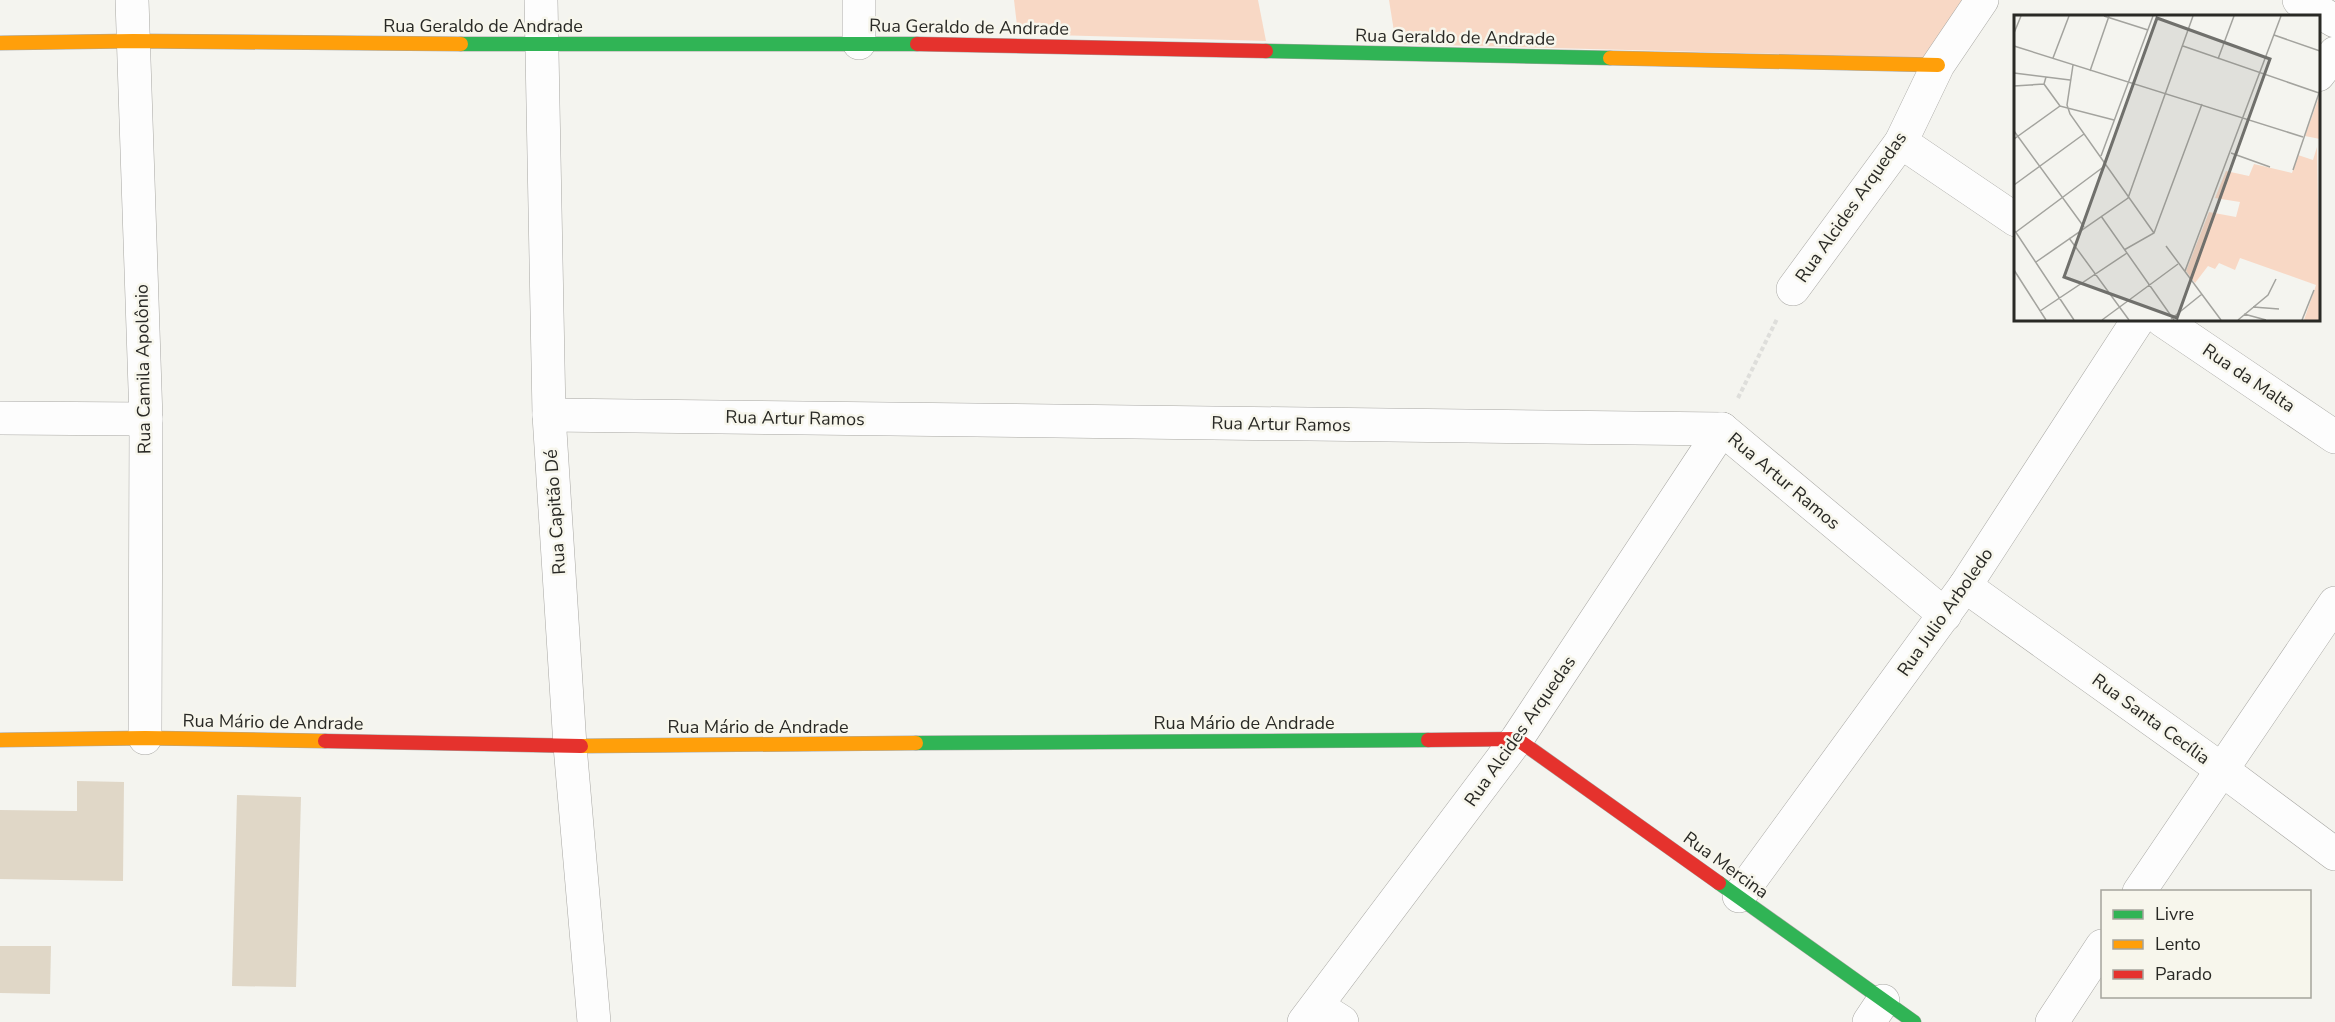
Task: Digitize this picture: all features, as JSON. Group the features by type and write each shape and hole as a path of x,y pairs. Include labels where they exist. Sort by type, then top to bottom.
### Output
{"street":[{"name":"Rua Camila Apolônio","path":"132,0 146,419 145,738"},
{"name":"Rua Capitão Dé","path":"541,0 549,415 570,746 594,1022"},
{"path":"859,0 859,43"},
{"name":"Rua Alcides Arquedas","path":"1793,289 1901,142 1938,65 1982,0"},
{"path":"2299,0 2335,21"},
{"name":"Rua Geraldo de Andrade","path":"0,43 133,40 542,45 859,43 1938,65"},
{"path":"2320,74 2335,53"},
{"path":"1901,142 2014,218"},
{"name":"Rua Julio Arboledo","path":"1739,896 1945,615 2137,321"},
{"name":"Rua da Malta","path":"2163,321 2335,437"},
{"name":"Rua Artur Ramos","path":"549,415 1722,429 1945,615"},
{"path":"0,418 146,419"},
{"name":"Rua Alcides Arquedas","path":"1321,1017 1517,739 1722,429"},
{"name":"Rua Santa Cecília","path":"1965,586 2221,769 2335,854"},
{"path":"2140,890 2335,603"},
{"name":"Rua Mário de Andrade","path":"0,740 145,738 570,746 1517,739"},
{"name":"Rua Mercina","path":"1517,739 1739,896 1876,1011 1914,1022"},
{"path":"2052,1022 2101,949"}],"path":[{"path":"1722,429 1793,289"}],"shaded area":[{"path":"1014,0 1258,0 1266,41 1018,34"},
{"path":"1389,0 1974,0 1936,58 1396,44"}],"building":[{"path":"77,781 124,782 123,881 0,879 0,810 77,811"},
{"path":"237,795 301,797 296,987 232,986"},
{"path":"0,946 51,946 50,994 0,993"}],"traffic: fast":[{"path":"461,44 917,44"},
{"path":"1266,51 1610,58"},
{"path":"916,743 1428,740"},
{"path":"1719,883 1914,1022"}],"traffic: slow":[{"path":"0,43 133,41 461,44"},
{"path":"1610,58 1938,65"},
{"path":"0,740 145,738 325,741"},
{"path":"581,746 916,743"}],"traffic: jam":[{"path":"917,44 1266,51"},
{"path":"1428,740 1517,739 1719,883"},
{"path":"325,741 581,746"}]}
